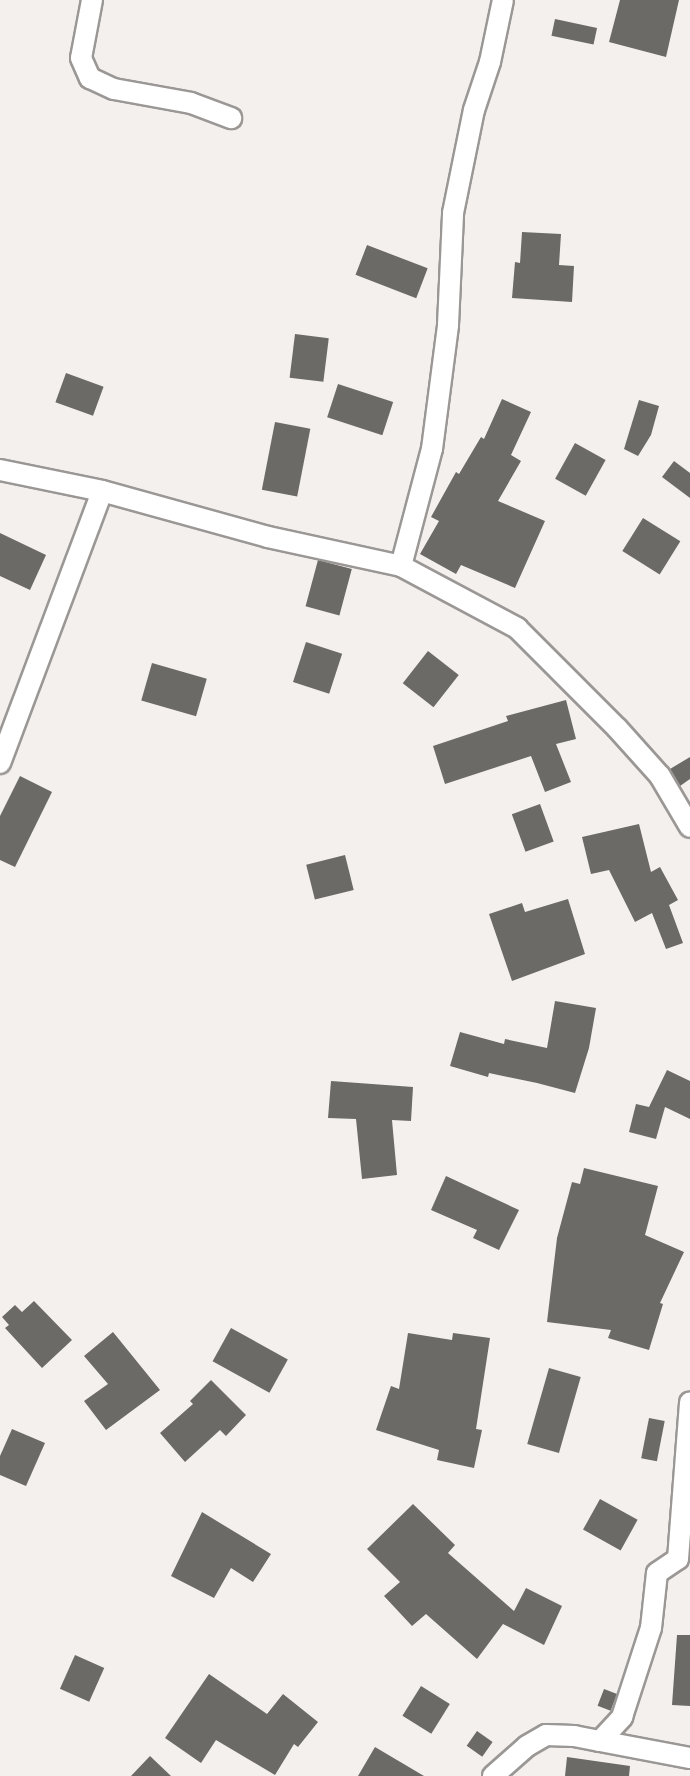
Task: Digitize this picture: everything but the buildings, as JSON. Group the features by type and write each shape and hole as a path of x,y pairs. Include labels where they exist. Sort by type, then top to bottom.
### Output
{"street":[{"path":"92,0 81,58 90,78 114,89 191,103 231,118"},
{"path":"401,566 432,449 448,325 453,213 474,110 490,62 504,0"},
{"path":"0,470 102,491 256,534 401,566 517,628 617,728 660,776 690,827"},
{"path":"0,763 102,491"},
{"path":"657,1573 678,1559 690,1402"},
{"path":"657,1573 690,1571"},
{"path":"600,1741 622,1717 635,1683 651,1628 657,1573"},
{"path":"493,1776 527,1746 546,1735 574,1736 690,1758"}]}
